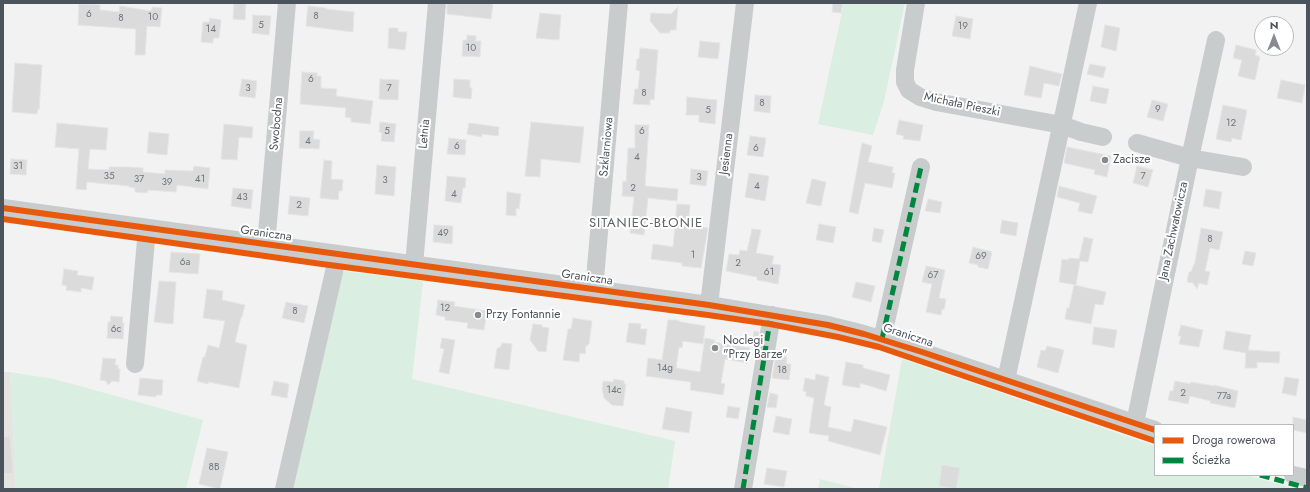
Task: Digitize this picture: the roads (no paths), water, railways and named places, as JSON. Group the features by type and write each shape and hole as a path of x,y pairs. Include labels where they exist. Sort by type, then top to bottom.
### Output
{"street":[{"name":"Swobodna","path":"266,245 287,3"},
{"name":"Letnia","path":"414,265 437,3"},
{"name":"Szklarniowa","path":"594,290 619,3"},
{"name":"Jesienna","path":"709,305 745,3"},
{"name":"Michała Pieszki","path":"916,3 905,70 905,82 909,90 920,97 936,102 1062,125 1081,132 1104,137"},
{"path":"1006,380 1088,3"},
{"name":"Jana Zachwatowicza","path":"1135,423 1216,40"},
{"path":"1137,143 1190,158 1243,167"},
{"path":"882,339 921,167"},
{"name":"Graniczna","path":"3,208 147,229 709,305 847,329 882,339 1154,430"},
{"path":"135,364 147,229"},
{"path":"284,489 337,255"},
{"path":"743,489 772,315"},
{"path":"1294,475 1307,478"}],"place":[{"name":"Zacisze","path":"1105,160"},
{"name":"Przy Fontannie","path":"478,315"},
{"name":"Noclegi \"Przy Barze\"","path":"715,348"}],"district":[{"name":"SITANIEC-BŁONIE","path":"646,224"}]}
